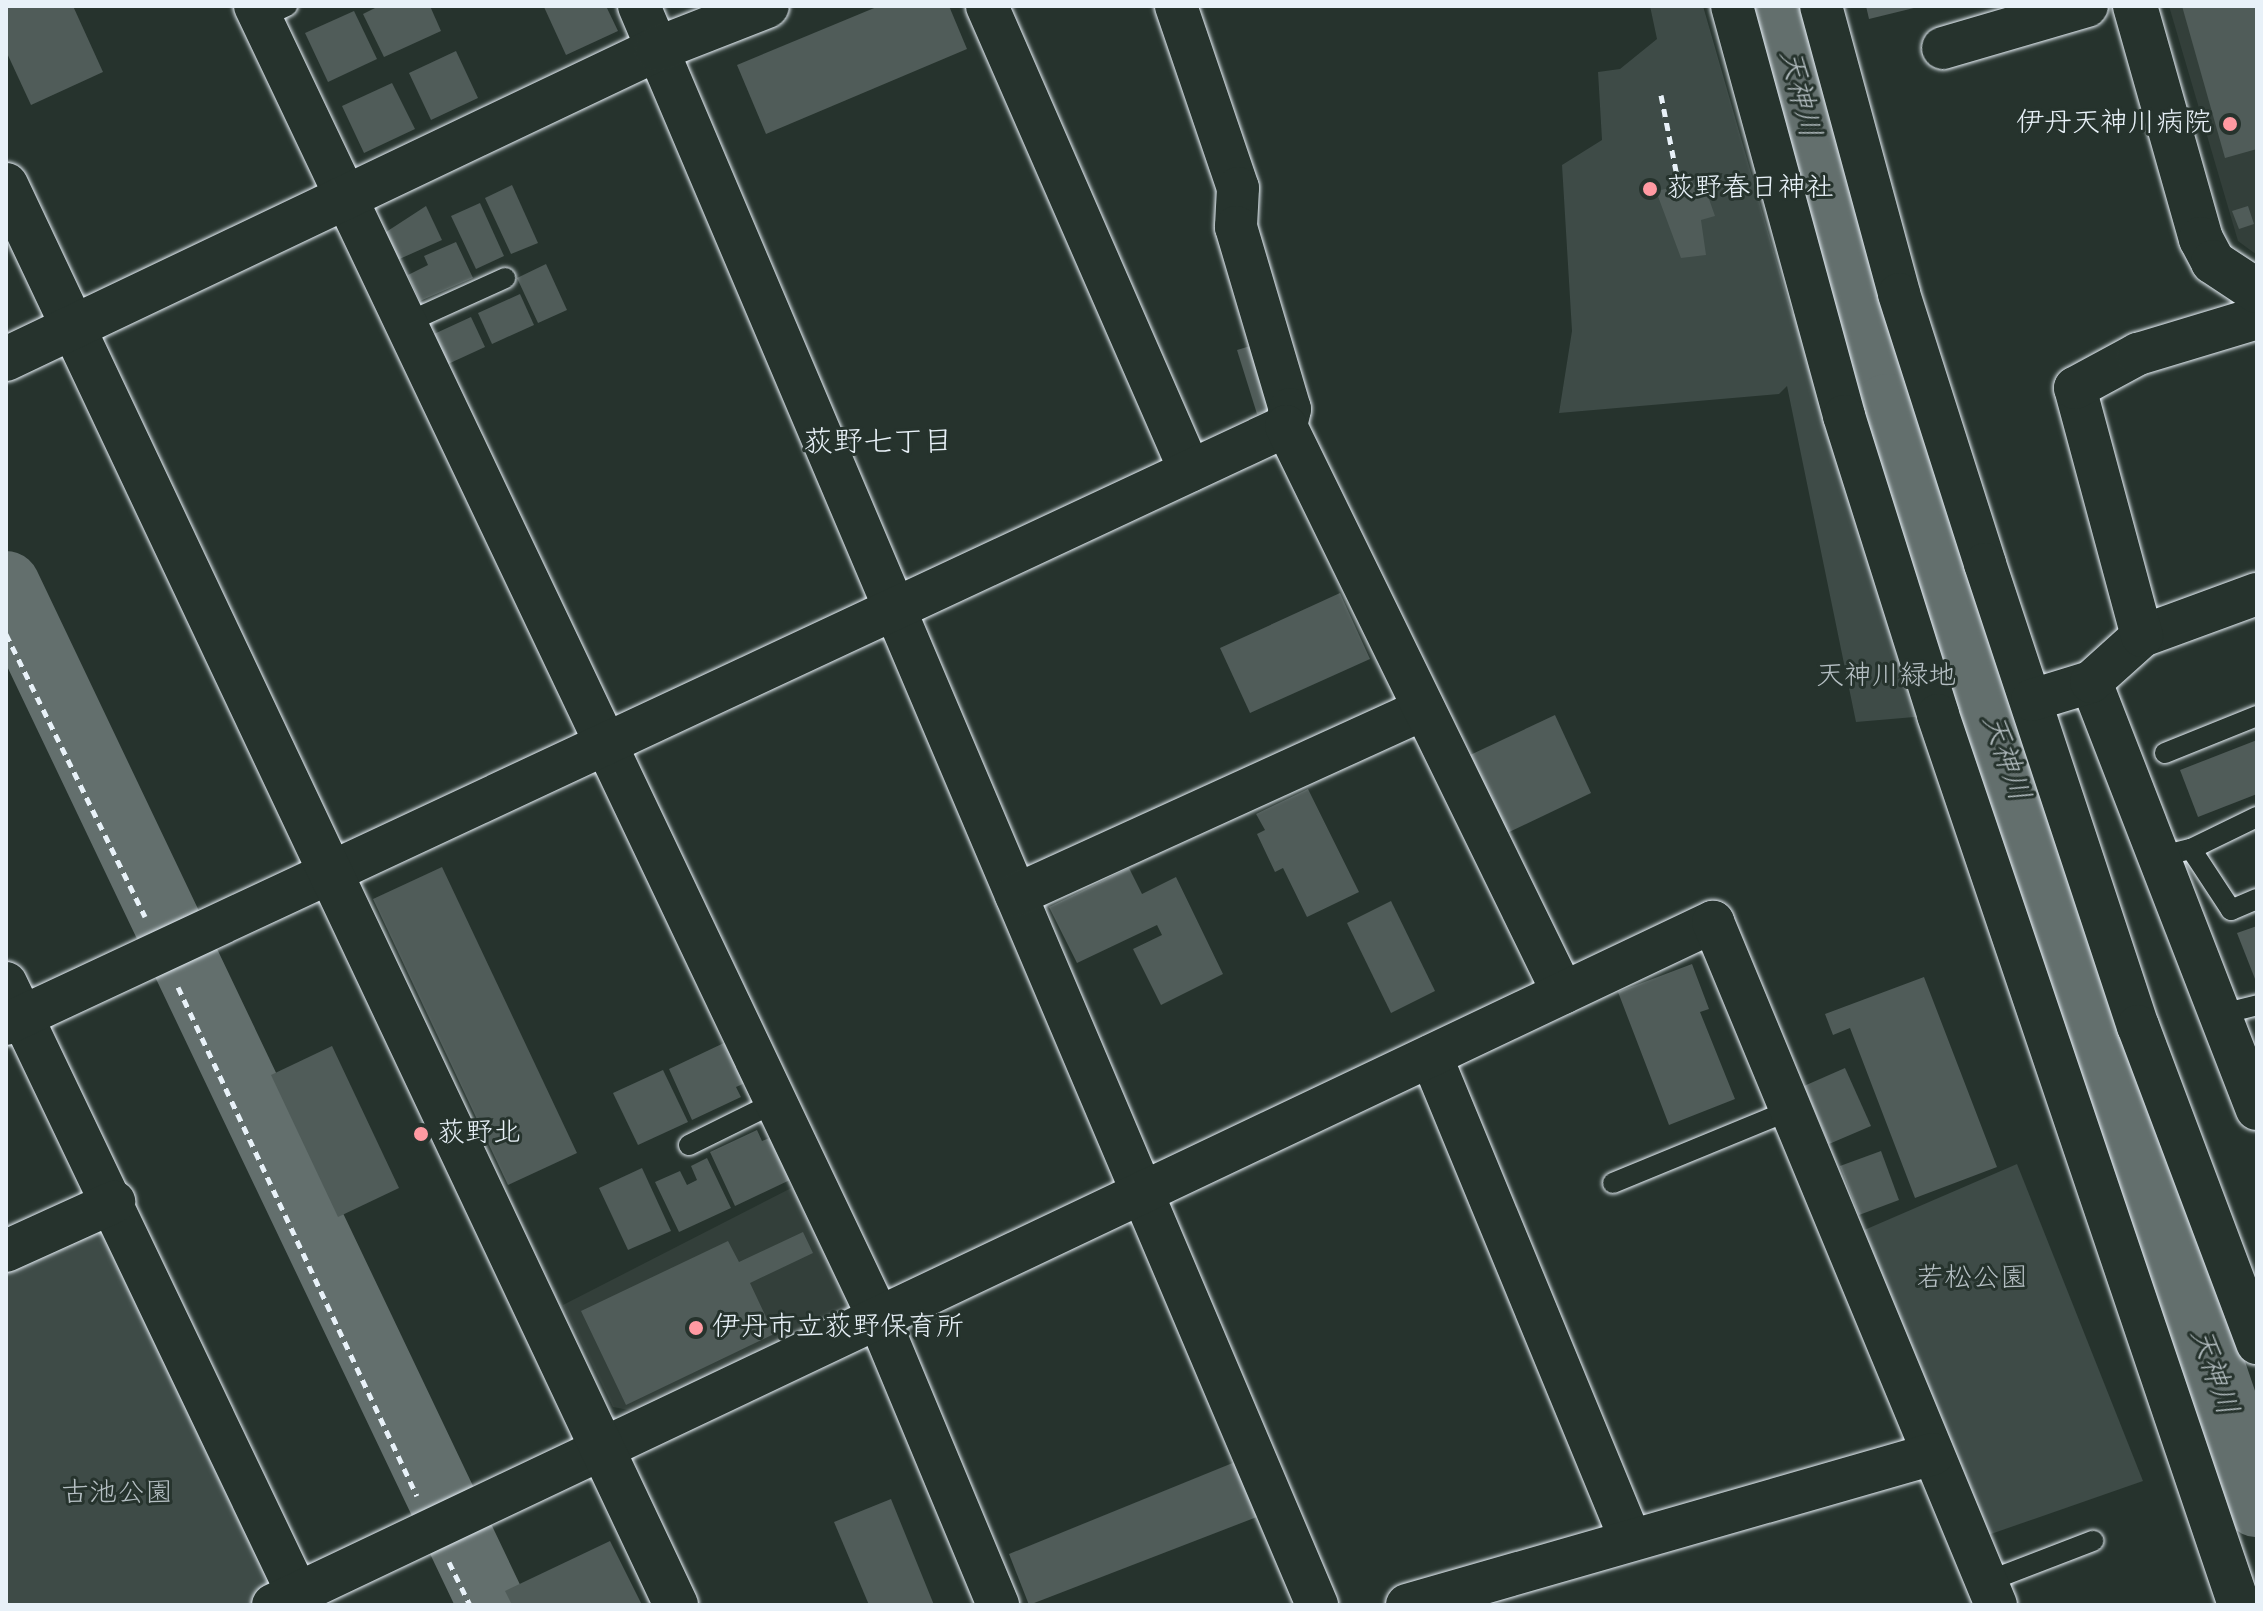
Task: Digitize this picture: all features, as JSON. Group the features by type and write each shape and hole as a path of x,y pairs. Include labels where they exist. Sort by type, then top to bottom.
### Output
{"street":[{"path":"639,6 897,603 1016,895 1147,1191 1317,1605"},
{"path":"6,359 657,49 767,6"},
{"path":"987,6 1190,471"},
{"path":"1176,6 1238,188 1236,227 1290,409 1286,426 1563,993"},
{"path":"1732,6 1844,416 1938,715 2239,1605"},
{"path":"1821,6 1899,294 2138,1026 2257,1343"},
{"path":"1943,48 2087,6"},
{"path":"2135,6 2201,239 2213,262 2257,291"},
{"path":"268,10 346,197 879,1319 998,1605"},
{"path":"6,185 336,875 676,1605"},
{"path":"2142,636 2075,388 2138,354 2257,318"},
{"path":"1286,426 897,603 603,742 336,875 173,949 11,1008 114,1202 291,1601 444,1521 600,1446 879,1319 1713,922 1991,1593"},
{"path":"2032,700 2091,682 2142,636 2257,594"},
{"path":"2091,682 2177,852 2248,1005 2257,1109"},
{"path":"1016,895 1424,709"},
{"path":"1431,1056 1629,1536"},
{"path":"6,1251 114,1202"},
{"path":"1407,1605 1629,1536 1933,1454"}],"lane":[{"path":"406,323 505,278"},
{"path":"2165,753 2257,716"},
{"path":"2257,817 2177,852 2231,910 2257,899"},
{"path":"689,1145 776,1102"},
{"path":"1613,1183 1790,1110"},
{"path":"1991,1593 2093,1541"}],"path":[{"path":"1661,95 1677,176"},
{"path":"6,634 173,949 444,1521 470,1605"}],"shaded area":[{"name":"伊丹天神川病院","path":"2169,6 2257,6 2257,255 2238,241"},
{"path":"803,1182 856,1292 845,1313 634,1411 613,1407 563,1305"}],"green space":[{"name":"荻野春日神社","path":"1650,6 1703,6 1790,308 1793,314 1814,306 1938,715 1856,722 1787,386 1779,394 1559,413 1572,331 1562,165 1602,140 1598,72 1620,69 1657,39"},
{"name":"若松公園","path":"2017,1164 2143,1481 1988,1535 1862,1231"},
{"name":"古池公園","path":"104,1218 275,1571 268,1594 246,1605 6,1605 6,1262"}],"building":[{"path":"6,6 73,6 103,72 31,105 6,51"},
{"path":"379,6 430,6 441,31 384,57 363,14"},
{"path":"606,6 618,31 566,55 544,7"},
{"path":"879,6 949,6 967,49 766,134 737,65"},
{"path":"1866,6 1918,6 1918,7 1869,19"},
{"name":"伊丹天神川病院","path":"2182,6 2257,6 2257,149 2225,158"},
{"path":"354,11 377,59 328,82 305,33"},
{"path":"456,51 478,98 431,120 409,73"},
{"path":"392,83 415,129 364,153 342,106"},
{"name":"荻野春日神社","path":"1689,173 1694,185 1703,182 1715,216 1701,220 1706,255 1681,258 1656,191 1670,188 1668,178"},
{"path":"512,185 538,243 511,254 485,198"},
{"path":"480,203 504,256 476,269 451,216"},
{"path":"426,206 442,240 395,261 383,234"},
{"path":"2248,206 2254,224 2239,229 2232,211"},
{"path":"456,242 473,278 420,301 408,275 428,265 424,256"},
{"path":"546,264 567,310 538,323 517,278"},
{"path":"520,294 534,325 492,344 478,313"},
{"path":"471,317 485,347 448,364 434,334"},
{"path":"1257,344 1278,408 1257,414 1237,350"},
{"path":"1340,593 1370,659 1250,713 1220,648"},
{"path":"1555,715 1591,793 1505,834 1468,756"},
{"path":"2257,740 2257,794 2198,817 2180,770"},
{"path":"1308,789 1359,892 1307,917 1283,868 1275,872 1257,834 1265,830 1256,814"},
{"path":"442,867 577,1153 508,1185 373,899"},
{"path":"1129,868 1142,894 1176,877 1223,974 1161,1005 1133,949 1162,935 1157,925 1077,963 1049,907"},
{"path":"1391,901 1435,991 1391,1013 1347,923"},
{"path":"2257,926 2257,984 2237,933"},
{"path":"1692,964 1709,1009 1700,1012 1735,1099 1669,1125 1618,992"},
{"path":"1924,977 1997,1167 1915,1198 1850,1028 1833,1035 1825,1014"},
{"path":"726,1042 745,1083 736,1087 741,1097 692,1120 669,1069"},
{"path":"332,1046 399,1188 338,1217 271,1075"},
{"path":"1845,1068 1871,1126 1829,1144 1804,1086"},
{"path":"663,1070 688,1122 638,1145 613,1093"},
{"path":"757,1130 762,1141 772,1137 792,1179 735,1206 710,1152"},
{"path":"1881,1151 1899,1200 1859,1215 1840,1166"},
{"path":"707,1158 731,1208 679,1232 655,1182 680,1171 687,1185 697,1180 691,1166"},
{"path":"642,1168 671,1231 628,1250 599,1188"},
{"path":"803,1232 813,1253 750,1283 774,1334 626,1405 581,1311 728,1241 739,1262"},
{"path":"1240,1460 1262,1515 1029,1605 1009,1554"},
{"path":"891,1499 934,1605 869,1605 834,1522"},
{"path":"610,1541 642,1605 512,1605 505,1591"}],"waterway":[{"name":"天神川","path":"1777,6 1887,408 2257,1503"},
{"path":"6,585 492,1605"}],"place":[{"name":"伊丹天神川病院","path":"2230,124"},
{"name":"荻野春日神社","path":"1650,189"},
{"name":"荻野北","path":"421,1134"},
{"name":"伊丹市立荻野保育所","path":"696,1328"}],"district":[{"name":"荻野七丁目","path":"878,443"}],"park label":[{"name":"天神川緑地","path":"1886,677"}]}
